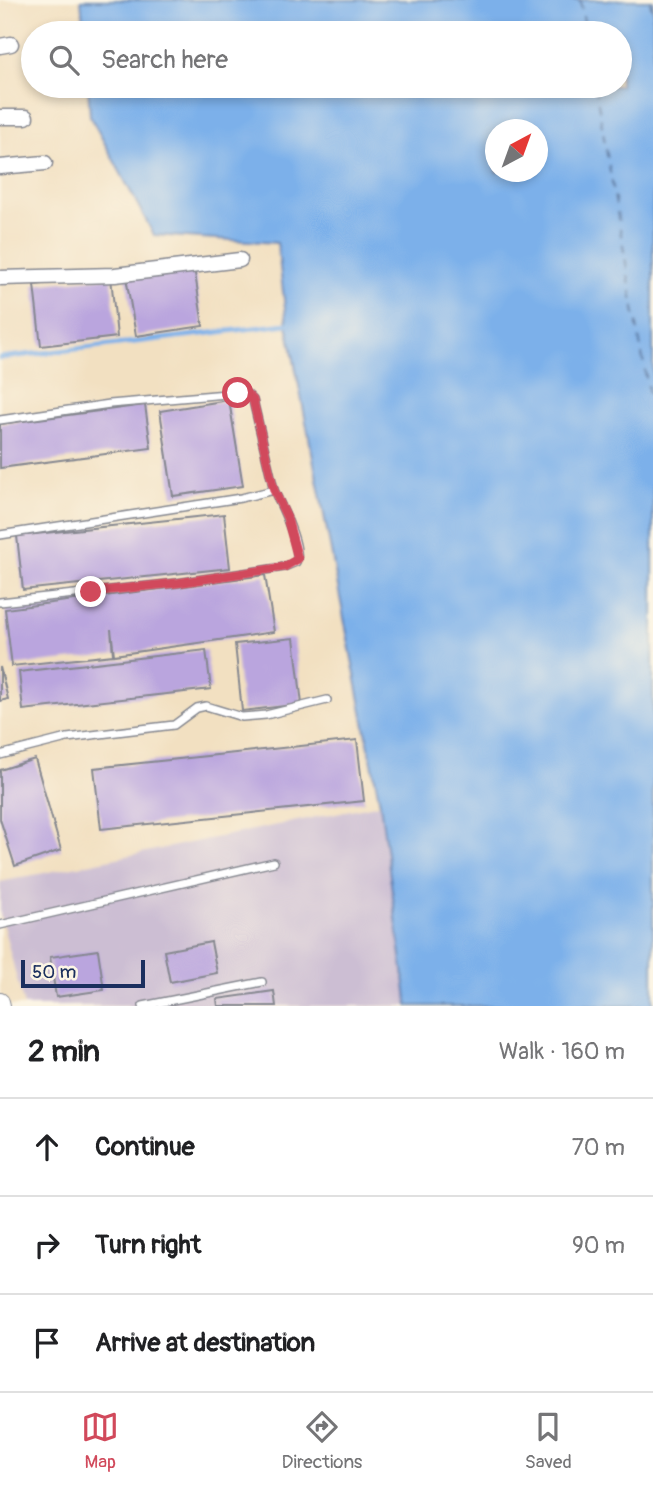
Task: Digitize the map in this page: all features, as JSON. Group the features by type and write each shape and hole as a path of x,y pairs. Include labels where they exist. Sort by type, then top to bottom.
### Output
{"street":[{"path":"0,117 26,117"},
{"path":"0,167 45,163"},
{"path":"0,278 115,275 240,260"}],"lane":[{"path":"0,420 110,404 247,394 253,400 274,490 287,518 298,555 296,562 284,567 177,583 0,602"},
{"path":"0,535 216,502 274,490"},
{"path":"0,755 67,738 174,725 197,708 206,706 215,706 242,717 266,715 327,700"},
{"path":"0,925 274,862"},
{"path":"143,1006 262,982"}],"shaded area":[{"path":"380,804 408,1006 24,1006 0,914 0,882"}],"water":[{"path":"81,0 653,0 653,1006 408,1006 380,804 287,324 277,243 154,235 90,116 89,98 632,98 632,21 83,21"}],"building":[{"path":"194,267 203,326 136,336 126,277"},
{"path":"111,277 117,337 41,346 34,285"},
{"path":"229,400 243,486 173,496 160,411"},
{"path":"145,405 151,448 0,468 0,424"},
{"path":"224,514 230,568 23,590 17,536"},
{"path":"265,575 274,632 114,655 111,629 113,655 12,666 5,609"},
{"path":"294,638 302,704 242,711 235,644"},
{"path":"206,650 211,689 23,710 19,672"},
{"path":"0,667 8,699 0,701"},
{"path":"357,740 364,801 101,829 94,768"},
{"path":"35,759 61,850 15,866 0,819 0,770"},
{"path":"211,942 217,973 170,982 164,951"},
{"path":"98,950 104,990 56,997 50,957"},
{"path":"274,991 276,1006 218,1006 217,999"}],"waterway":[{"path":"0,358 287,324"}],"ferry route":[{"path":"580,0 584,21"},
{"path":"650,0 653,18"},
{"path":"597,98 653,417"}],"route":[{"path":"91,592 177,583 284,567 296,562 298,555 287,518 274,490 253,400 247,394 238,393"}]}
